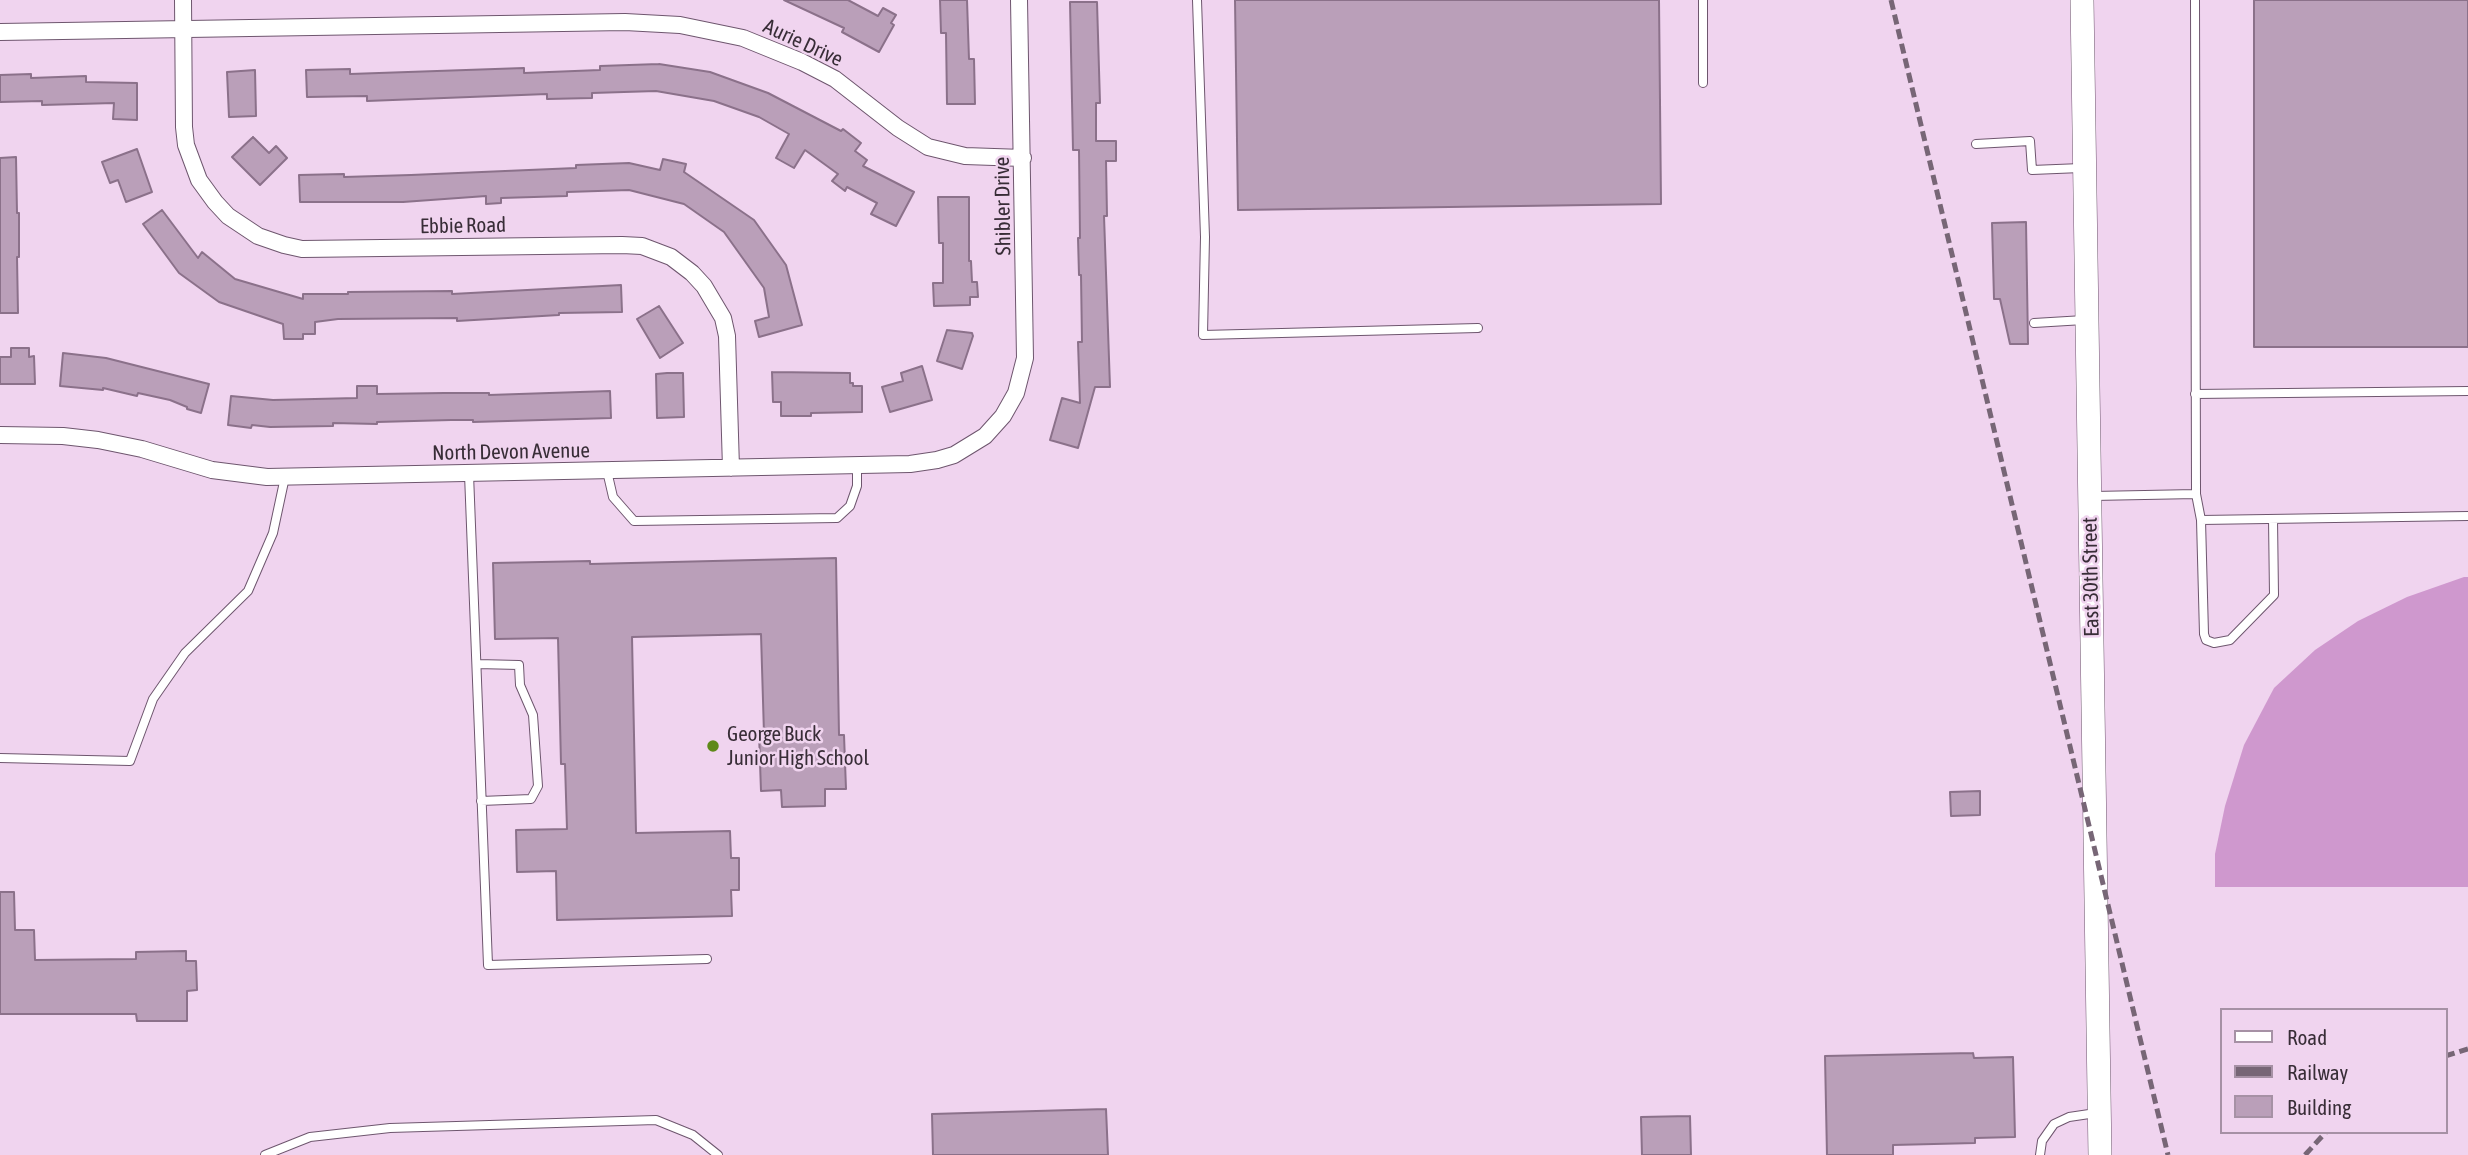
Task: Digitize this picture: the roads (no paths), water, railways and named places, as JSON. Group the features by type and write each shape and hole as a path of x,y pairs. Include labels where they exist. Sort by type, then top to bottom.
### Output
{"main road":[{"name":"East 30th Street","path":"2082,0 2099,1155"}],"street":[{"name":"Ebbie Road","path":"183,0 186,145 195,171 220,209 258,236 284,246 310,249 628,245 662,253 692,273 710,294 723,318 727,336 731,468"},
{"name":"Shibler Drive","path":"1007,408 1019,384 1025,358 1019,0"},
{"name":"Aurie Drive","path":"0,32 625,22 680,24 743,38 802,62 835,79 898,128 928,147 973,157 1023,158"},
{"name":"North Devon Avenue","path":"0,435 64,436 98,440 142,449 212,470 285,477 919,464 946,458 970,446 985,436 1007,408"}],"lane":[{"path":"1197,0 1205,237 1203,335 1478,328"},
{"path":"1703,0 1703,83"},
{"path":"2195,0 2196,494 2201,520 2206,640 2214,643 2230,640 2274,596 2273,519"},
{"path":"1976,144 2030,141 2032,170 2084,168"},
{"path":"2034,323 2087,320"},
{"path":"2195,394 2468,391"},
{"path":"607,471 613,497 635,521 837,518 850,506 857,486 858,465"},
{"path":"469,474 488,965 707,960"},
{"path":"0,758 131,761 153,699 184,653 248,591 273,533 285,477"},
{"path":"2090,496 2196,494"},
{"path":"2201,520 2468,516"},
{"path":"477,664 519,665 520,685 533,715 538,786 531,799 481,801"},
{"path":"2040,1155 2042,1141 2053,1124 2069,1117 2099,1113"},
{"path":"265,1155 310,1137 390,1128 656,1120 693,1135 718,1155"}],"railway":[{"path":"1891,0 2168,1155"},
{"path":"2447,1055 2468,1049"},
{"path":"2305,1155 2324,1134"}],"place":[{"name":"George Buck Junior High School","path":"713,746"}]}
